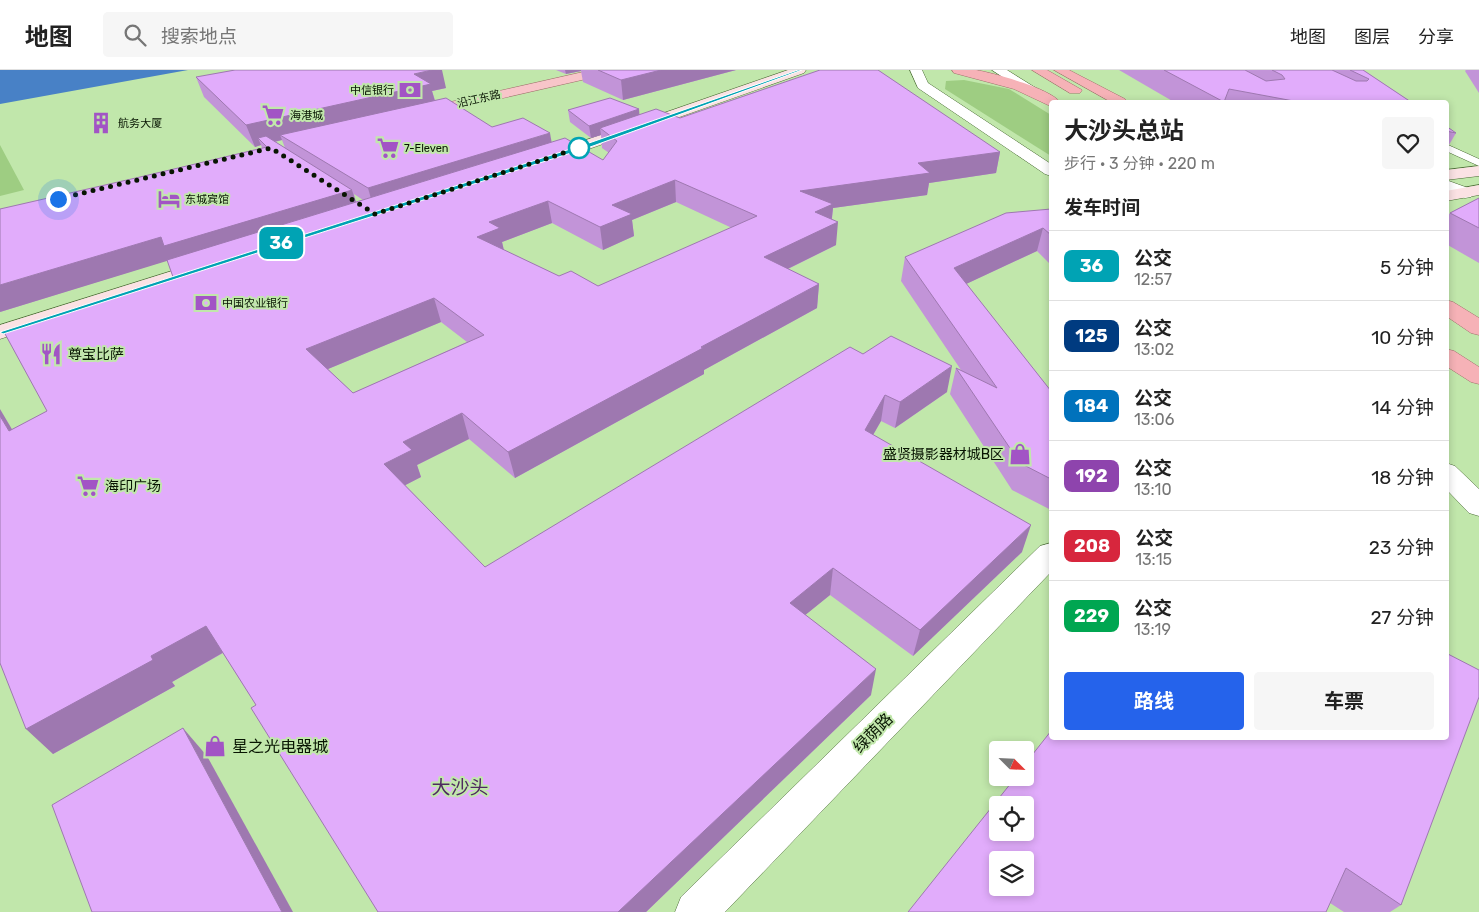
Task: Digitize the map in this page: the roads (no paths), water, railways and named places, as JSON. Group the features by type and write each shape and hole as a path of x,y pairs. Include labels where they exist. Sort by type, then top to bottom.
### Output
{"highway":[{"path":"958,70 1010,82 1032,90 1050,100"},
{"path":"1017,70 1070,100"},
{"path":"1038,70 1094,100"},
{"path":"1060,70 1116,100"},
{"path":"1449,308 1479,328"},
{"path":"1450,358 1479,377"}],"main road":[{"name":"沿江东路","path":"406,116 608,70"},
{"path":"529,165 800,70"},
{"path":"1449,175 1479,171"},
{"path":"1449,179 1479,182"},
{"path":"1449,196 1474,194"},
{"path":"0,332 224,261"},
{"path":"1450,358 1479,386"}],"street":[{"path":"916,70 924,86 1049,170"},
{"path":"998,70 1032,90"},
{"path":"1449,187 1474,194"},
{"path":"1449,475 1479,506"},
{"name":"绿荫路","path":"696,912 1049,556"}],"lane":[{"path":"1449,148 1479,163"}],"water":[{"path":"0,70 188,70 0,104"}],"place":[{"name":"中信银行","path":"410,90"},
{"name":"海港城","path":"273,115"},
{"name":"航务大厦","path":"101,123"},
{"name":"7-Eleven","path":"388,148"},
{"name":"东城宾馆","path":"169,199"},
{"name":"中国农业银行","path":"206,303"},
{"name":"尊宝比萨","path":"51,354"},
{"name":"盛贤摄影器材城B区","path":"1020,454"},
{"name":"海印广场","path":"88,486"},
{"name":"星之光电器城","path":"215,746"}],"district":[{"name":"大沙头","path":"460,787"}]}
